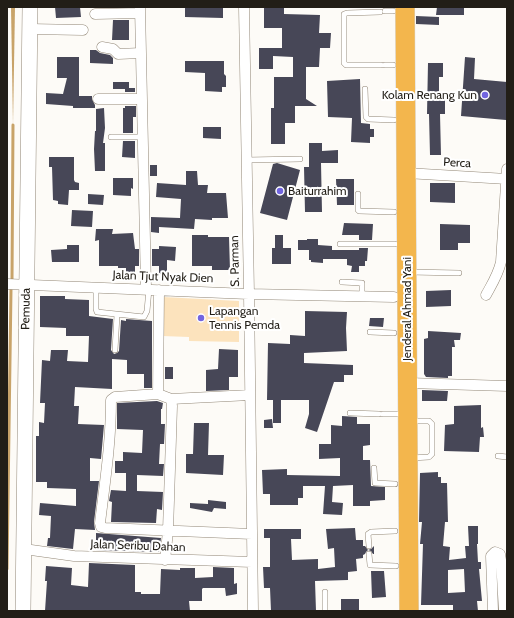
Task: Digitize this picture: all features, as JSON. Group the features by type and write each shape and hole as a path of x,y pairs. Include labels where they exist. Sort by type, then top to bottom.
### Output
{"highway":[{"name":"Jenderal Ahmad Yani","path":"391,10 395,244 395,611"},
{"name":"Jenderal Ahmad Yani","path":"392,64 406,173 408,383 394,415 408,458 409,611"}],"street":[{"name":"Pemuda","path":"23,611 30,7"},
{"name":"S. Parman","path":"244,7 253,611"},
{"path":"95,14 140,10 148,289"},
{"path":"30,29 83,30"},
{"path":"102,48 113,49 118,54 141,54"},
{"path":"98,99 142,99"},
{"path":"486,295 497,275 500,262 507,169"},
{"name":"Perca","path":"406,173 506,179"},
{"name":"Jalan Tjut Nyak Dien","path":"7,284 249,294 394,297"},
{"path":"158,394 159,290"},
{"path":"408,383 507,386"},
{"path":"250,395 171,399 158,394 115,397 110,400 111,426 108,463 100,523 101,527 105,528 252,534"},
{"path":"165,560 168,531 171,399"},
{"name":"Jalan Seribu Dahan","path":"24,549 74,556 252,562"},
{"path":"493,611 491,556 495,552 500,554 501,560 504,611"}],"lane":[{"path":"391,10 345,13 344,63 346,65 392,64"},
{"path":"366,89 366,117 368,119 394,120"},
{"path":"111,137 143,137"},
{"path":"247,160 300,158"},
{"path":"358,194 359,212 394,212"},
{"path":"340,244 395,244"},
{"path":"407,272 458,273"},
{"path":"342,282 362,283 362,296"},
{"path":"96,288 97,312 144,317 148,311 148,289"},
{"path":"115,350 117,315"},
{"path":"370,332 394,333"},
{"path":"350,413 394,415"},
{"path":"498,456 507,457"},
{"path":"374,468 375,484 395,484"},
{"path":"368,546 368,534 371,532 395,531"},
{"path":"369,554 370,565 396,566"},
{"path":"325,592 325,611"}],"shaded area":[{"path":"11,7 15,7 13,125"},
{"name":"Lapangan Tennis Pemda","path":"163,297 239,301 239,342 189,341 189,337 162,336"}],"building":[{"path":"55,7 80,7 81,17 56,18"},
{"path":"185,7 223,7 223,18 185,17"},
{"path":"264,7 284,7 284,14 320,15 319,33 331,33 330,48 320,48 319,67 306,67 306,99 317,106 295,106 295,123 285,123 285,144 271,144 271,108 274,108 274,77 293,77 293,57 273,56 273,69 259,69 259,48 282,48 282,28 264,28"},
{"path":"437,7 464,7 464,15 436,15"},
{"path":"416,16 439,17 439,25 416,24"},
{"path":"113,20 129,20 129,40 112,40"},
{"path":"90,50 96,50 100,53 110,55 113,58 113,64 90,63"},
{"path":"57,57 79,57 79,96 92,96 95,108 73,108 73,106 46,104 46,93 63,94 67,78 57,78"},
{"name":"Kolam Renang Kun","path":"465,57 475,58 474,79 507,82 506,120 461,116"},
{"path":"185,61 224,61 226,87 222,87 222,92 205,91 205,73 185,72"},
{"path":"428,63 443,63 443,77 439,77 439,96 445,96 445,114 440,114 441,155 430,155 429,114 427,114"},
{"path":"360,79 361,123 370,124 370,129 374,129 374,137 370,137 370,143 351,142 352,118 328,117 327,81"},
{"path":"113,82 129,82 129,88 135,88 135,92 125,92 125,89 113,89"},
{"path":"125,106 136,106 136,117 133,117 133,133 123,133 123,108 125,108"},
{"path":"104,108 105,128 103,143 105,143 105,171 95,171 94,149 96,109"},
{"path":"203,127 221,127 221,139 203,138"},
{"path":"123,141 135,141 135,158 122,157"},
{"path":"309,143 322,143 322,151 338,150 338,163 321,163 322,212 305,212 304,167 309,167"},
{"path":"49,157 74,157 74,180 75,182 79,183 79,190 69,190 68,205 58,204 58,201 53,200 52,167 49,167"},
{"name":"Baiturrahim","path":"277,163 300,170 287,220 260,213 273,164"},
{"path":"150,165 157,165 157,176 150,176"},
{"path":"186,171 197,171 198,185 208,185 207,193 226,193 228,218 212,218 212,220 195,219 194,229 159,227 159,233 151,232 151,217 180,218 181,199 156,197 157,183 186,185"},
{"path":"113,178 133,178 133,189 131,188 131,196 113,195"},
{"path":"336,179 354,179 354,205 337,205"},
{"path":"430,183 455,183 455,203 430,202"},
{"path":"88,194 104,195 103,205 88,204"},
{"path":"72,210 93,211 92,227 71,226"},
{"path":"344,223 373,224 372,240 359,240 359,235 342,235"},
{"path":"440,224 470,225 470,243 458,243 458,250 440,250"},
{"path":"96,229 113,229 112,234 133,233 135,249 139,249 139,266 135,266 135,272 126,272 126,268 118,268 118,266 99,266 99,240 95,241"},
{"path":"192,235 229,237 230,270 212,270 212,266 192,266"},
{"path":"275,235 283,235 283,248 291,248 291,264 272,264 272,248 275,248"},
{"path":"318,239 318,245 332,246 332,250 359,250 359,248 368,248 365,266 359,266 359,272 351,272 352,266 347,265 347,259 323,259 323,263 311,262 311,260 309,260 309,250 298,250 298,240"},
{"path":"67,245 79,245 79,262 52,262 51,250 67,249"},
{"path":"159,246 176,247 175,261 167,260 167,275 159,274 159,266 152,266 152,249 159,249"},
{"path":"451,290 451,306 426,307 426,291"},
{"path":"40,296 65,296 65,299 89,300 89,316 113,319 111,350 114,354 119,351 121,320 152,321 152,388 144,388 144,374 127,374 127,360 112,359 112,389 75,387 74,406 79,406 78,424 104,425 101,459 90,458 90,481 99,481 94,522 95,530 75,529 73,549 47,546 48,538 50,538 51,516 39,515 40,503 76,506 76,489 47,488 47,482 36,482 36,436 39,436 39,422 44,423 45,403 40,403 42,360 50,361 51,350 68,350 67,361 88,362 89,336 66,336 66,328 40,327"},
{"path":"305,311 347,312 347,351 304,353 304,363 353,365 353,375 344,375 344,382 334,382 317,432 305,428 309,414 309,400 281,400 281,423 273,423 273,400 267,400 268,343 290,344 290,335 305,336"},
{"path":"370,318 384,318 383,327 369,326"},
{"path":"428,331 461,333 460,340 454,340 455,347 452,347 452,376 448,376 448,378 426,377 424,374 424,339 428,338"},
{"path":"219,349 238,350 238,377 229,377 229,390 206,391 206,370 218,369"},
{"path":"165,367 173,367 173,379 165,379"},
{"path":"422,390 448,391 447,401 422,401"},
{"path":"157,401 163,403 161,409 161,424 165,424 164,444 160,444 159,464 164,464 163,476 137,475 137,491 163,492 162,510 157,509 156,523 111,522 112,502 109,501 111,490 126,491 126,473 115,473 115,461 123,461 123,452 142,453 143,430 117,429 117,403"},
{"path":"481,405 481,428 483,427 484,437 480,437 479,452 444,451 445,425 454,424 454,406"},
{"path":"342,416 357,417 357,424 370,424 370,445 363,446 363,460 370,460 371,486 385,487 385,500 370,501 370,506 353,506 353,485 333,486 332,502 343,503 342,515 323,514 325,486 303,486 303,498 298,498 298,505 270,505 270,494 263,494 262,470 287,469 287,475 340,476 340,458 319,459 319,444 331,444 331,425 342,426"},
{"path":"272,419 273,428 264,428 264,420"},
{"path":"194,423 209,423 208,455 224,455 223,475 186,473 186,454 193,454"},
{"path":"438,472 438,477 441,477 441,483 447,483 448,522 445,522 443,546 450,547 449,560 466,558 465,546 469,546 468,526 478,526 477,544 478,562 481,562 481,569 479,569 482,601 477,601 478,611 453,611 453,605 421,605 423,544 420,544 422,522 419,522 420,473","holes":["464,569 465,592 448,593 448,570"]},
{"path":"208,500 226,502 226,509 214,508 212,512 190,508 190,503 208,504"},
{"path":"355,528 356,540 363,540 363,546 365,546 368,550 363,555 363,558 356,559 357,571 348,572 348,580 315,581 316,611 271,611 270,588 264,588 263,567 270,567 270,538 264,538 264,529 301,529 301,539 291,539 292,560 318,559 318,569 335,567 334,548 328,549 326,529"},
{"path":"96,533 161,538 159,552 96,550"},
{"path":"374,546 374,554 371,551 368,550"},
{"path":"89,563 135,565 135,592 141,592 141,594 160,594 161,569 180,570 180,568 195,568 195,578 213,577 213,567 234,568 234,584 237,583 237,594 226,596 225,588 203,588 202,601 189,601 190,611 45,611 47,581 45,581 46,566 72,568 71,585 88,587"},
{"path":"371,571 384,571 386,597 372,598"},
{"path":"341,599 359,599 359,611 341,611"}],"waterway":[{"path":"12,279 13,125"},
{"path":"7,569 11,289"}],"place":[{"name":"Kolam Renang Kun","path":"485,95"},
{"name":"Baiturrahim","path":"280,191"},
{"name":"Lapangan Tennis Pemda","path":"201,318"}]}
